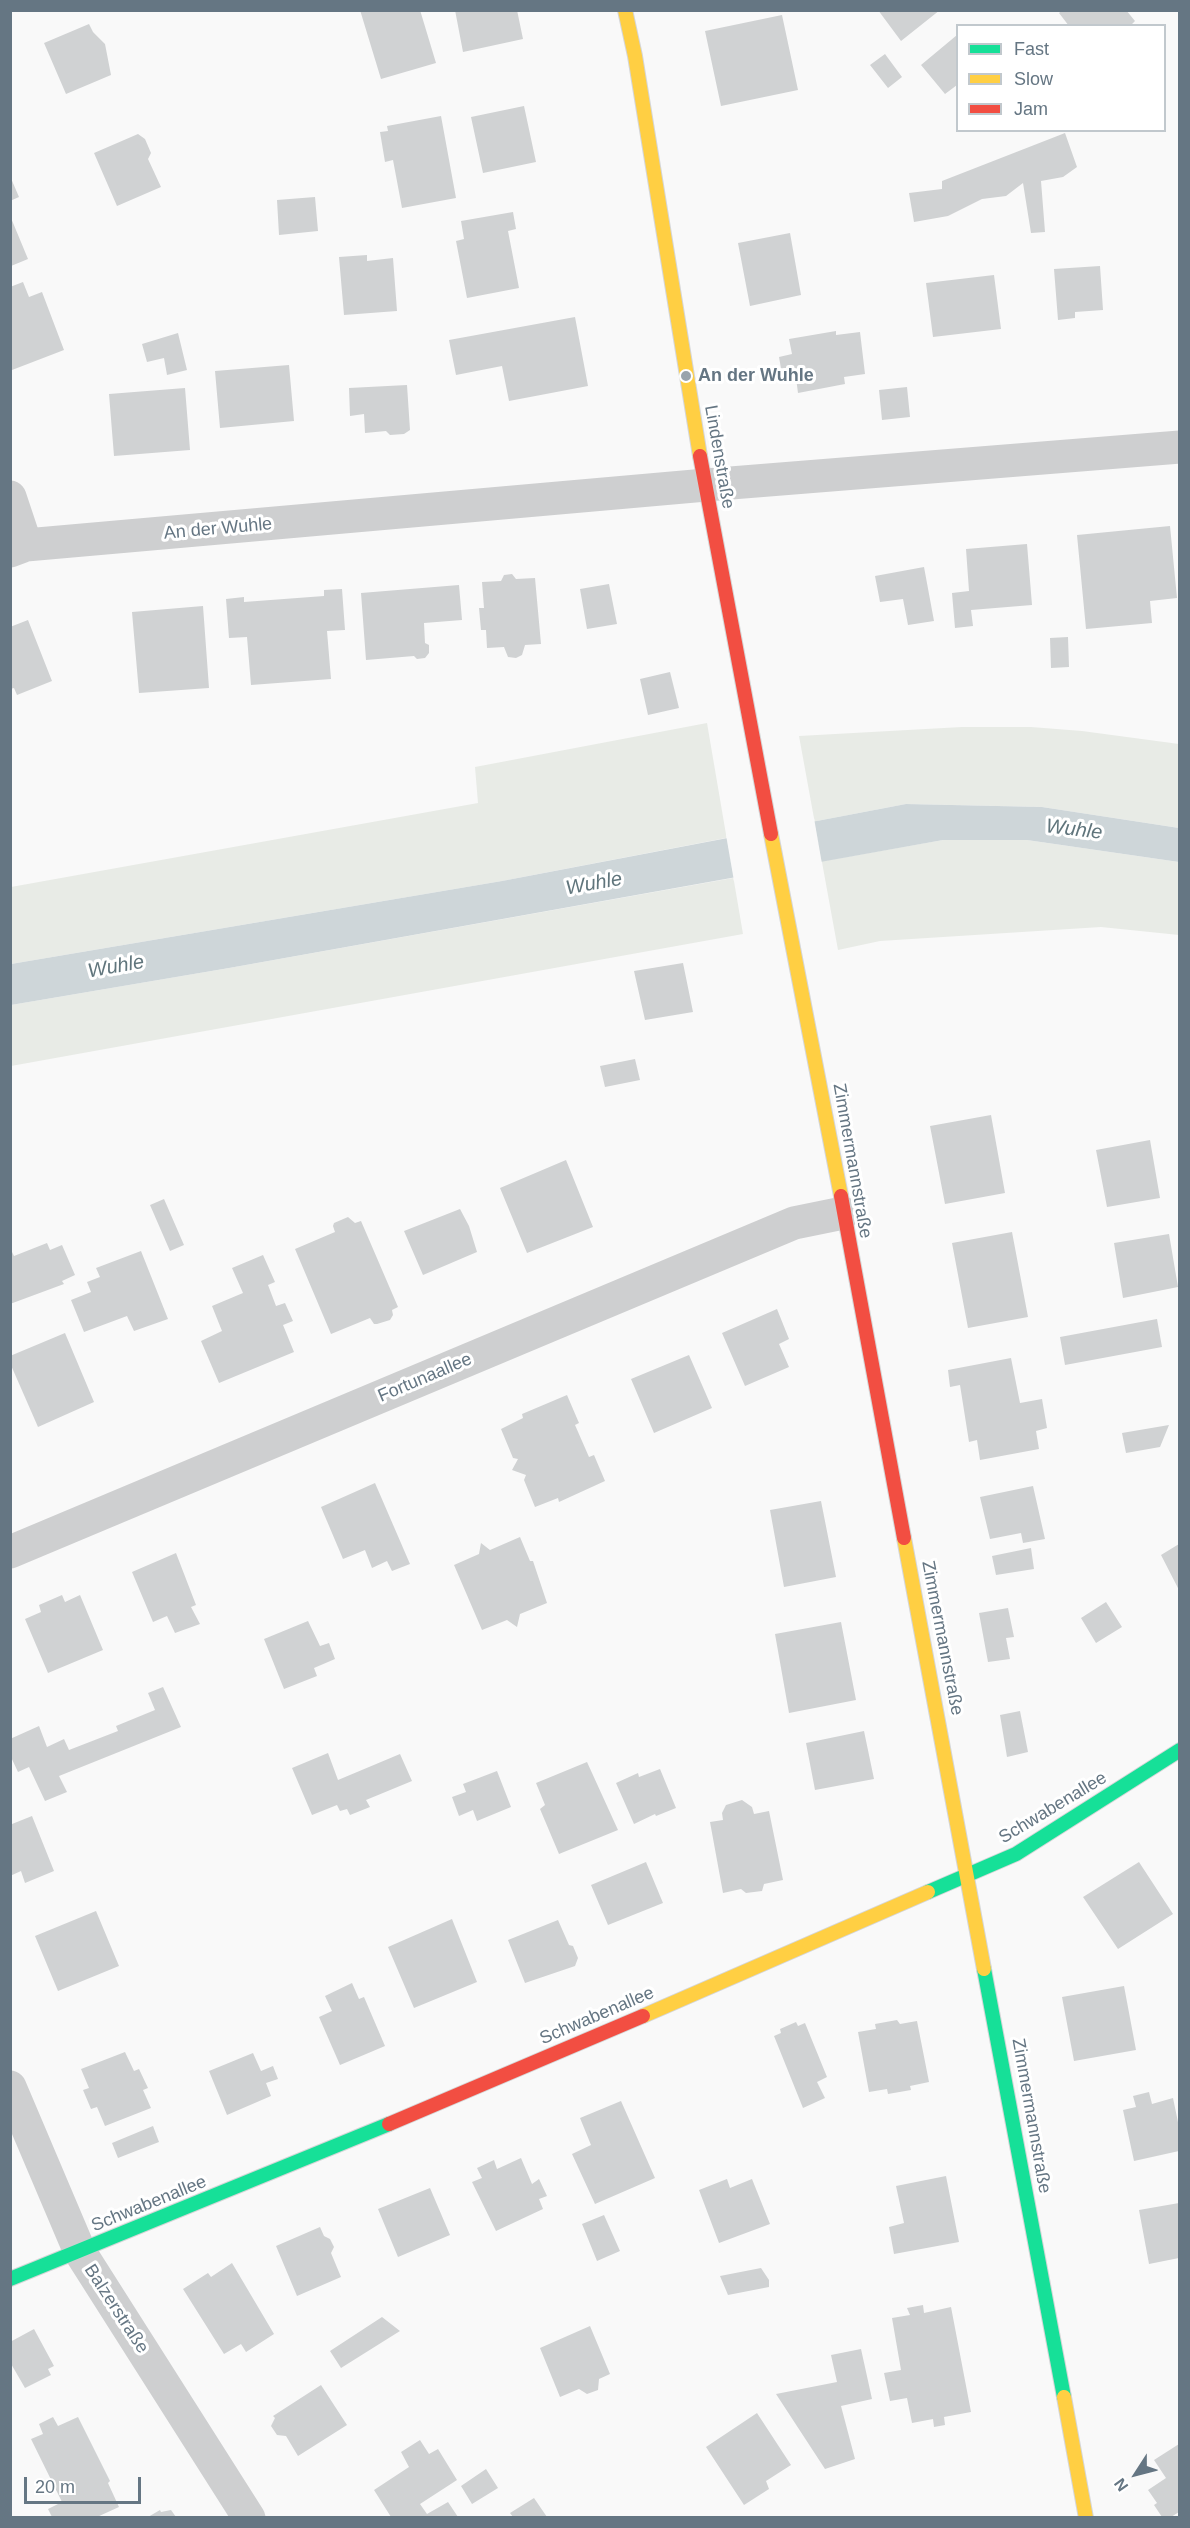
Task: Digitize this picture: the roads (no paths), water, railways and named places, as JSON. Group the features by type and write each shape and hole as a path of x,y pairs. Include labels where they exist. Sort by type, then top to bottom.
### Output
{"street":[{"name":"Lindenstraße","path":"626,10 686,376 757,767"},
{"name":"An der Wuhle","path":"18,548 706,485 1179,447"},
{"path":"10,496 18,548"},
{"name":"Zimmermannstraße","path":"757,767 968,1875 1086,2517"},
{"name":"Fortunaallee","path":"10,1552 794,1223 843,1213"},
{"name":"Schwabenallee","path":"10,2278 80,2252 429,2108 1016,1854 1179,1750"},
{"name":"Balzerstraße","path":"10,2087 80,2252 249,2517"}],"water":[{"name":"Wuhle","path":"906,804 1042,807 1179,828 1179,862 1027,840 943,840 11,1005 11,964 502,881"}],"place":[{"name":"An der Wuhle","path":"686,376"}]}
